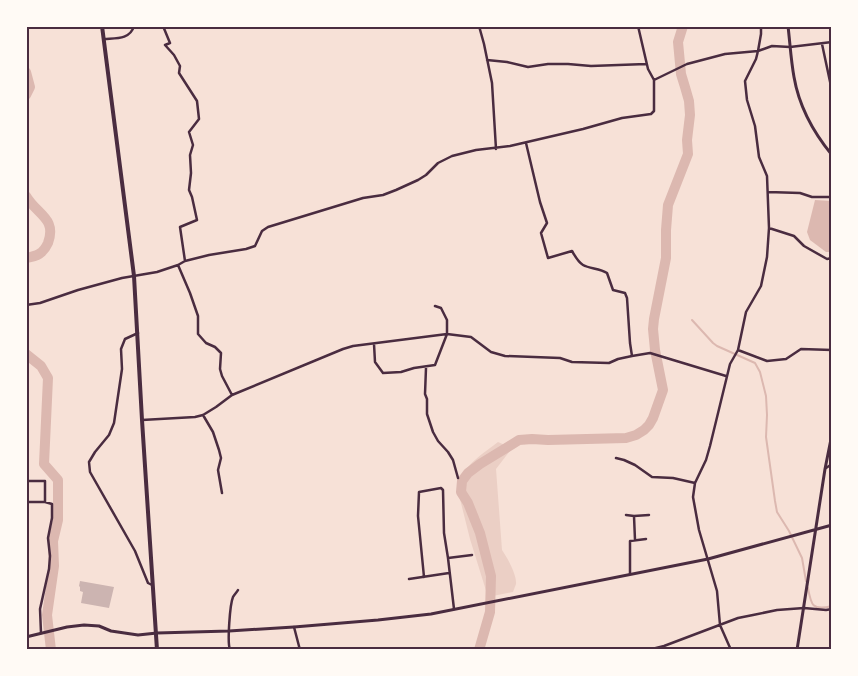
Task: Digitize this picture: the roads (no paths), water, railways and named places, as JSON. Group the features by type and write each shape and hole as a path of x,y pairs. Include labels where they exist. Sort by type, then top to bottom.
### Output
{"main road":[{"path":"102,26 134,276 157,650"}],"street":[{"path":"104,39 122,38 133,30 134,26"},
{"path":"163,26 170,43 165,45 174,55 180,66 179,73 198,101 199,120 189,132 193,145 190,155 189,190 197,220 180,228 185,261"},
{"path":"479,26 492,83 496,149"},
{"path":"26,305 40,303 103,283 157,272 185,261 255,246 262,232 272,226 363,198 383,195 396,190 418,180 438,163 452,156 476,150 496,149 526,143 622,118 651,114 654,111 654,80 646,64 638,26"},
{"path":"731,650 720,625 717,591 693,497 695,482 706,460 710,446 726,376 738,350 746,312 761,286 767,257 769,228 767,176 759,157 755,126 747,100 745,81 756,60 761,26"},
{"path":"788,26 794,78 802,106 812,128 832,155"},
{"path":"654,80 687,64 725,54 758,51 772,46 790,47 832,42"},
{"path":"822,44 832,91"},
{"path":"487,60 528,67 548,64 591,66 646,64"},
{"path":"526,143 547,223 541,232 548,258 572,251 584,266 607,272 613,290 625,293 627,298 632,356"},
{"path":"768,192 800,193 812,197 832,197"},
{"path":"769,228 794,236 804,246 827,259 832,258"},
{"path":"178,265 198,316 198,334 206,343 215,347 221,354 220,369 232,395"},
{"path":"374,344 375,362 383,373 435,366 447,334 447,320 441,308 435,306"},
{"path":"138,332 125,339 121,349 122,369 114,423 109,435 89,462 90,472 135,551 148,583 153,586"},
{"path":"142,420 203,415 232,395 343,349 447,334 471,337 490,352 505,356 560,358 572,362 609,363 618,359 650,353 726,376"},
{"path":"738,350 767,361 786,359 801,349 832,350"},
{"path":"426,367 428,414 433,432 448,452 458,478"},
{"path":"203,415 213,432 219,450 218,470 222,493"},
{"path":"797,650 832,434"},
{"path":"616,458 635,465 652,477 695,482"},
{"path":"825,469 832,464"},
{"path":"26,481 45,481 45,502"},
{"path":"424,576 418,516 419,492 441,488 443,490 444,533 454,609"},
{"path":"26,502 52,504 52,518 48,538 49,569 40,609 43,633"},
{"path":"626,515 649,515"},
{"path":"634,516 635,540"},
{"path":"26,637 84,625 99,626 122,634 138,635 294,627 431,614 708,559 832,525"},
{"path":"630,574 630,541 646,538"},
{"path":"448,558 472,555"},
{"path":"409,579 449,573"},
{"path":"230,650 228,644 232,600 238,590"},
{"path":"648,650 664,646 738,618 777,610 804,608 832,609"},
{"path":"294,627 300,650"}],"waterway":[{"path":"479,650 490,612 491,576 480,533 468,503 461,492 462,481 468,473 480,464 519,440 626,438 636,435 649,425 663,390 653,329 666,258 668,205 688,154 689,101 681,74 678,42 683,26"},
{"path":"26,72 30,87 26,95"},
{"path":"26,196 48,222 50,228 46,247 42,252 26,258"},
{"path":"692,320 713,343 755,363 760,372 766,396 766,437 777,512 802,558 806,581"},
{"path":"26,354 41,366 48,378 44,464 58,480 58,520 53,541 54,566 47,615 51,650"},
{"path":"808,588 810,599 816,607 832,606"}]}
